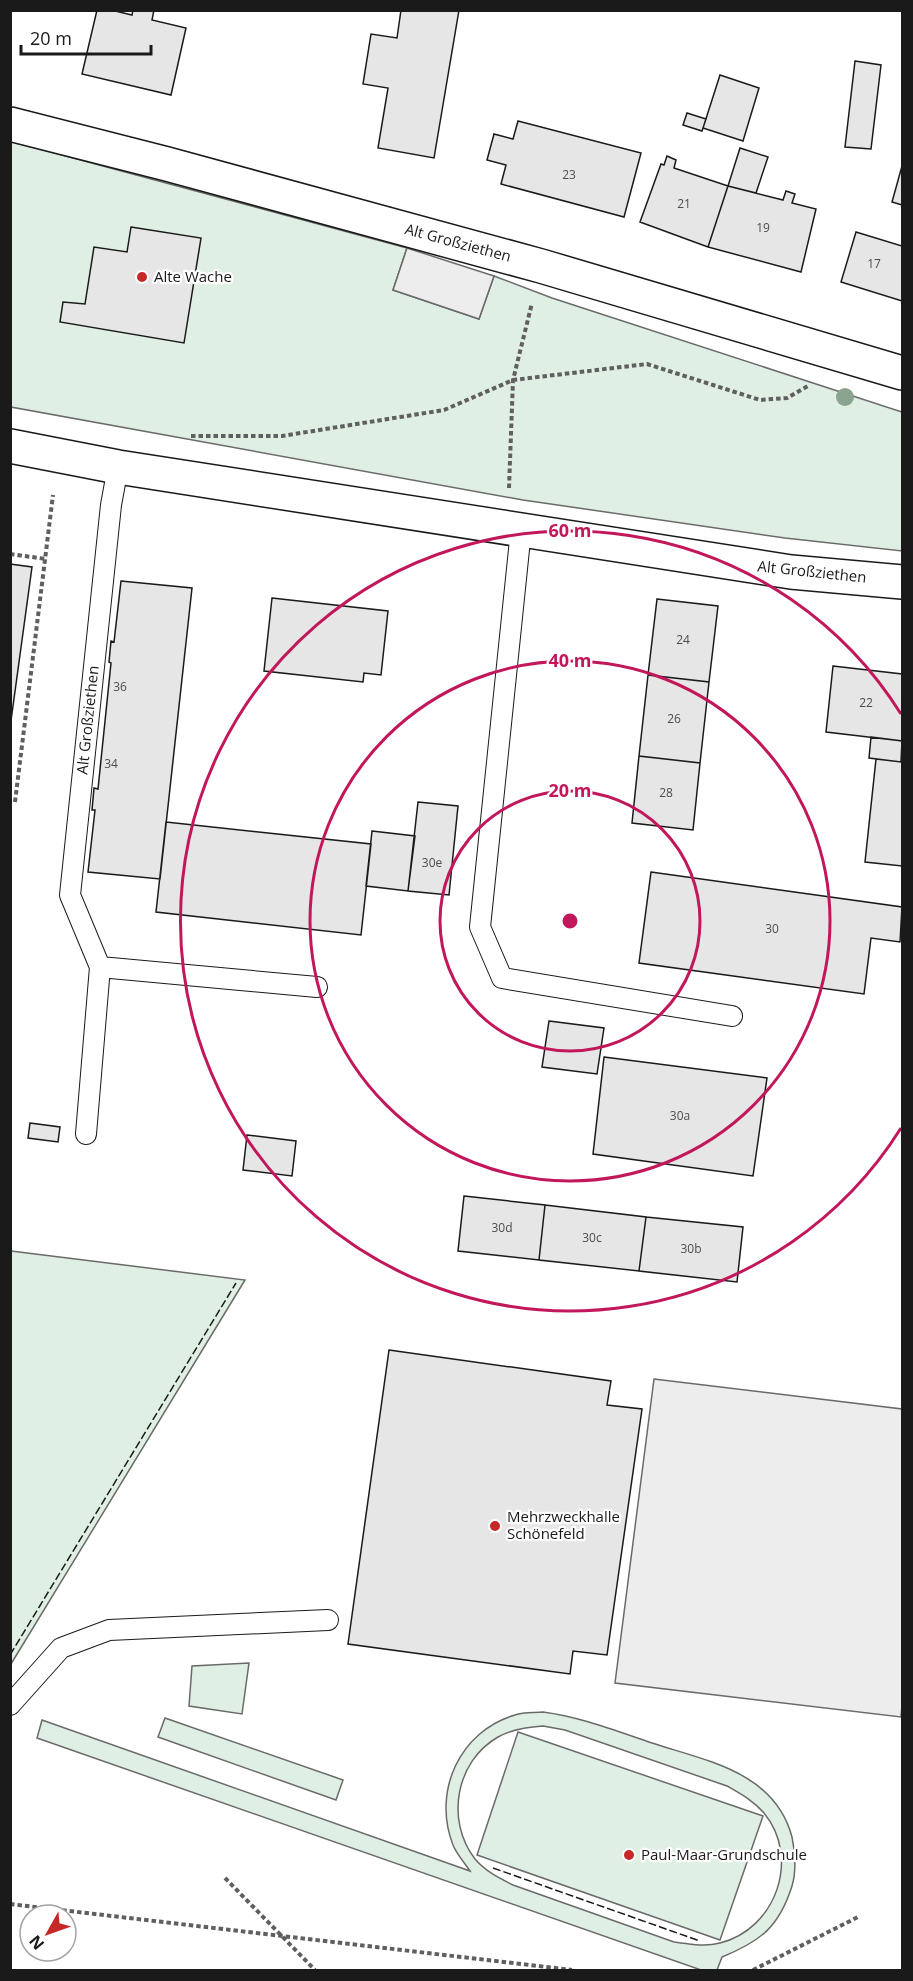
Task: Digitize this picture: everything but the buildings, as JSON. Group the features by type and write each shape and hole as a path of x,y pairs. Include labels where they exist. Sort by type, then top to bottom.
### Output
{"street":[{"name":"Alt Großziethen","path":"12,129 167,164 541,266 903,373"},
{"name":"Alt Großziethen","path":"10,446 117,467 791,572 903,582"}],"lane":[{"name":"Alt Großziethen","path":"86,1134 100,967 69,895 117,467"},
{"path":"514,529 480,927 502,978 732,1016"},
{"path":"100,967 317,987"},
{"path":"10,1705 61,1648 109,1630 328,1620"}],"path":[{"path":"514,529 513,380 541,266"},
{"path":"183,436 282,436 444,410 513,380 647,364 760,400 787,398 806,388 821,373 827,350"},
{"path":"15,802 53,495"},
{"path":"10,554 46,559"},
{"path":"225,1878 315,1971"},
{"path":"10,1904 572,1971"},
{"path":"753,1971 860,1916"}],"green space":[{"path":"10,141 407,248 393,290 479,319 494,276 552,298 902,412 902,551 785,538 523,500 11,407"},
{"path":"10,1251 245,1280 11,1664"},
{"path":"249,1663 242,1714 189,1706 192,1666"},
{"path":"543,1712 585,1721 716,1764 755,1783 771,1797 783,1815 792,1837 795,1868 794,1880 787,1900 767,1931 748,1945 722,1957 717,1970 701,1970 37,1738 42,1720 470,1871 453,1845 447,1825 446,1804 449,1784 456,1766 466,1749 479,1734 496,1723 518,1714","holes":["543,1726 565,1730 727,1786 747,1798 764,1813 775,1831 781,1850 781,1870 777,1890 768,1908 756,1923 739,1935 720,1943 703,1945 674,1942 513,1885 492,1874 475,1859 460,1827 458,1810 464,1776 472,1761 498,1737 509,1732"]},
{"path":"165,1718 343,1780 336,1800 158,1737"},
{"path":"518,1732 763,1816 720,1940 477,1855"}],"shaded area":[{"path":"407,248 494,276 479,319 393,290"},
{"path":"654,1379 902,1409 901,1717 615,1683"}],"fence":[{"path":"10,1655 236,1283"},
{"path":"493,1868 700,1941"}],"place":[{"name":"Alte Wache","path":"142,277"},
{"name":"Mehrzweckhalle Schönefeld","path":"495,1526"},
{"name":"Paul-Maar-Grundschule","path":"629,1855"}]}
